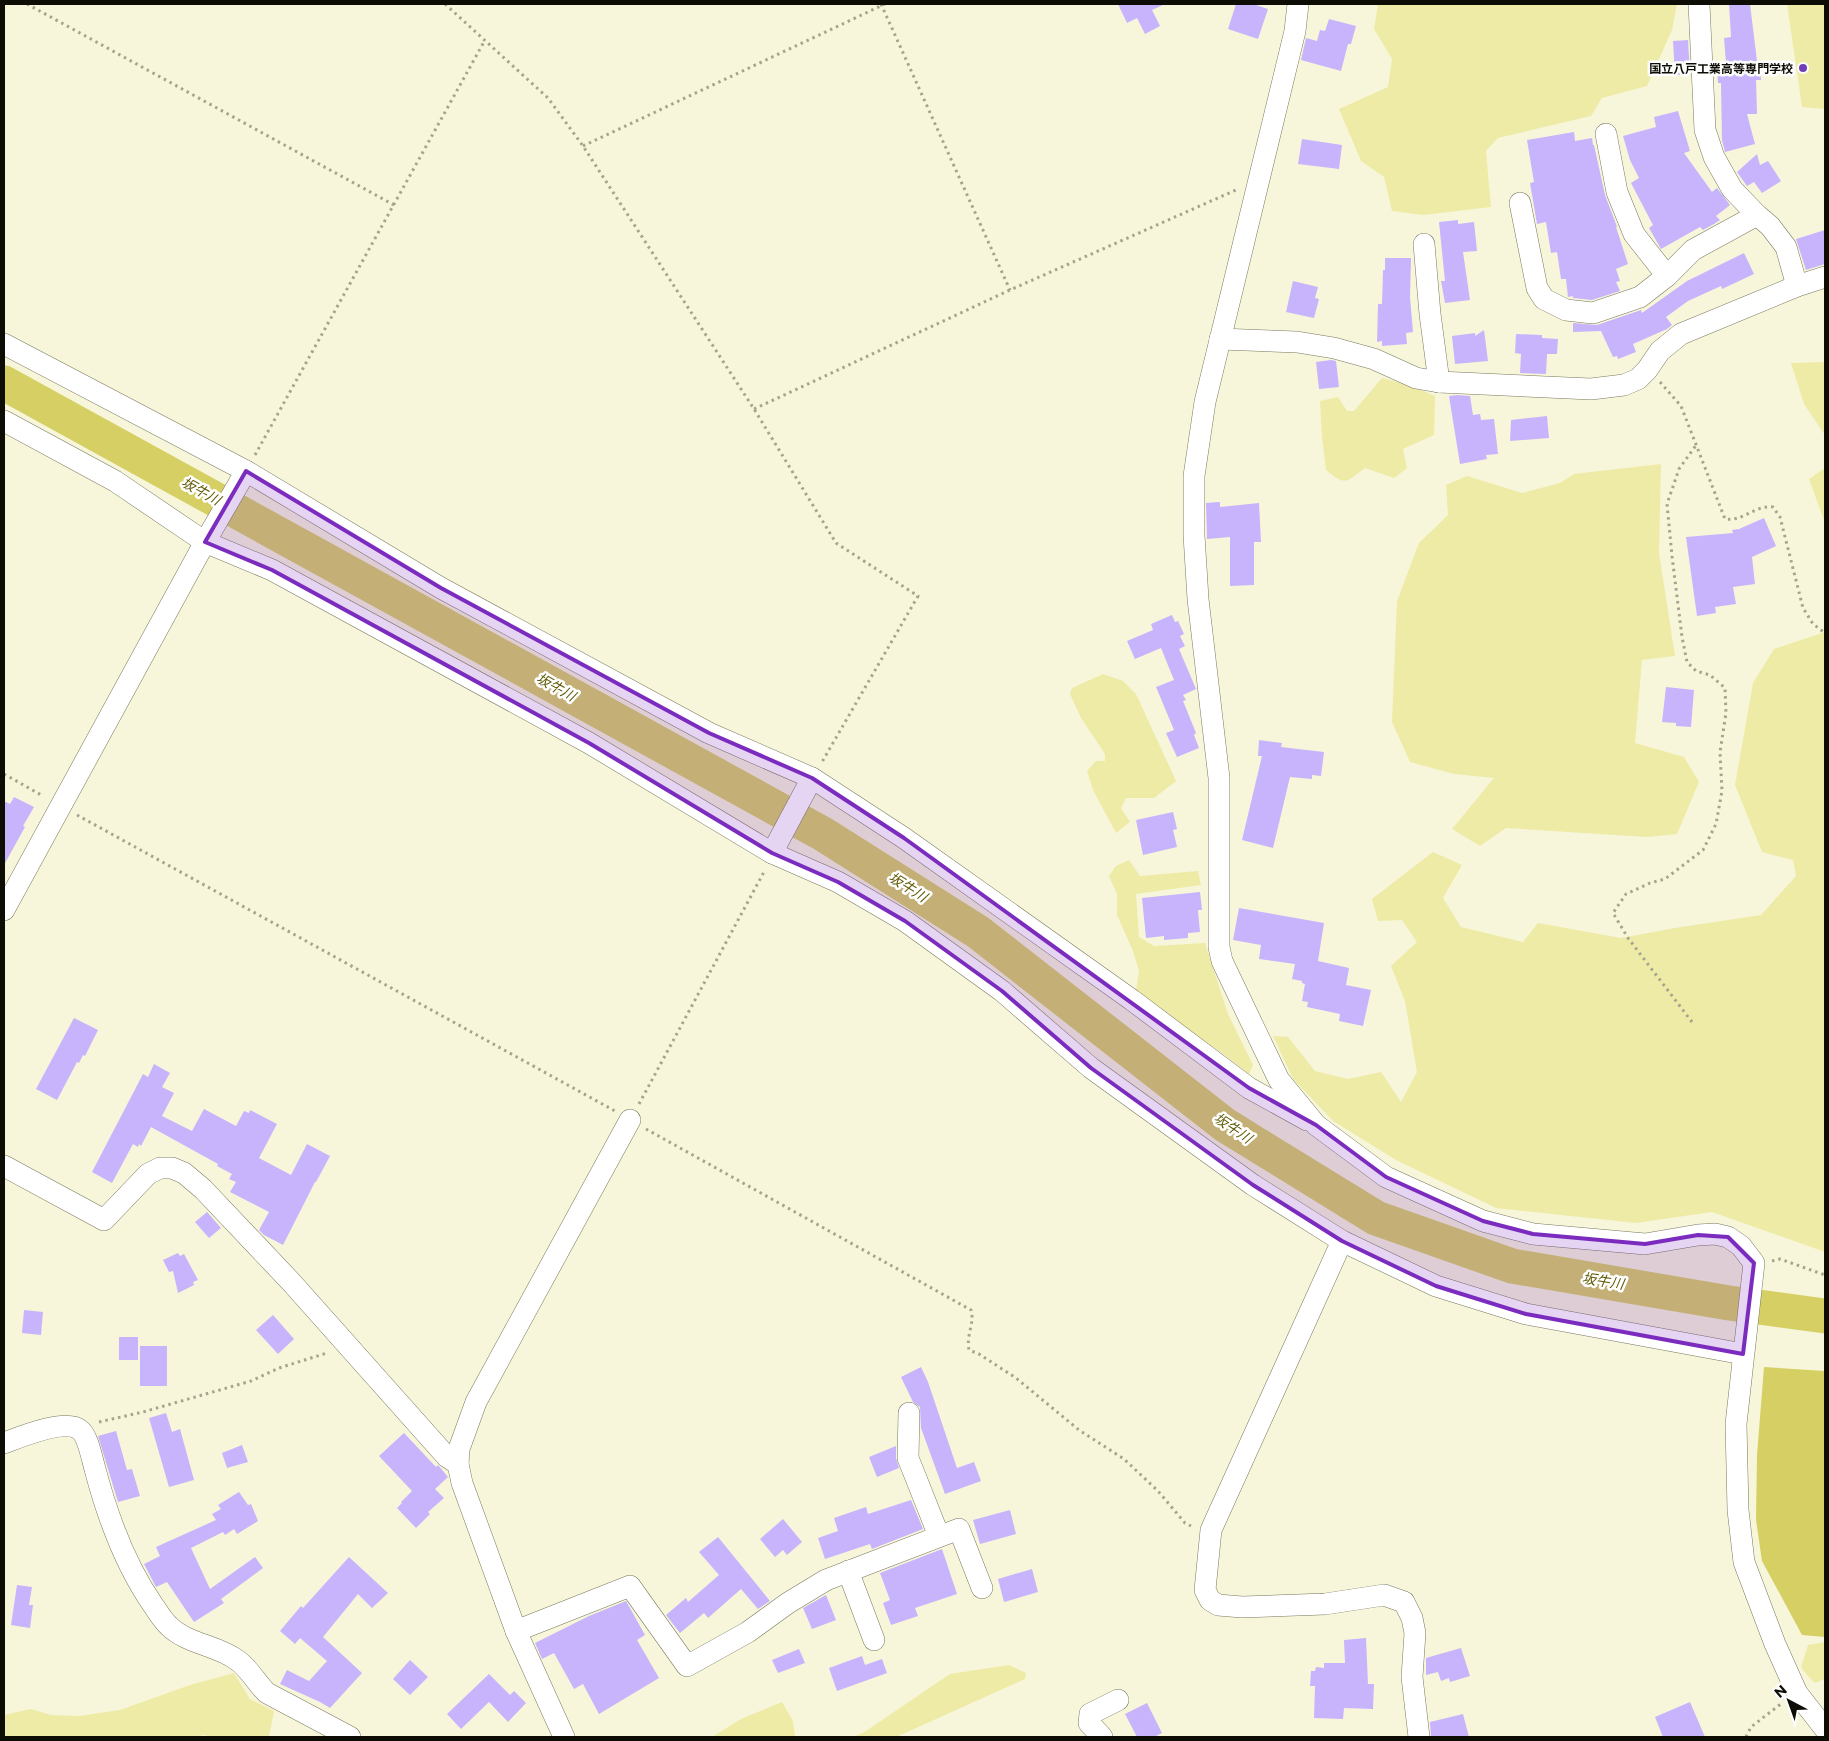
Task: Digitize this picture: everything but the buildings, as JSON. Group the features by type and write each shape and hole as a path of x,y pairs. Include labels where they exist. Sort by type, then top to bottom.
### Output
{"street":[{"path":"1298,4 1295,31 1205,402 1194,476 1194,535 1198,599 1219,778 1219,947 1222,961 1279,1080 1316,1125"},
{"path":"1699,4 1705,130 1714,157 1732,189 1770,226 1786,247 1797,286"},
{"path":"1606,134 1617,192 1634,234 1667,276"},
{"path":"1520,203 1537,288 1544,299 1566,310 1593,313 1640,297 1667,276 1693,250 1757,215"},
{"path":"1424,244 1430,314 1439,382"},
{"path":"1220,339 1298,342 1334,348 1374,359 1416,378 1439,382 1591,389 1624,386 1638,379 1647,370 1660,351 1681,334 1797,286 1825,277"},
{"path":"4,344 246,471 450,593 912,843 1132,1000 1249,1088 1316,1125 1386,1177 1483,1221 1533,1234 1645,1244 1698,1234 1716,1234 1728,1237 1741,1246 1753,1272 1736,1424 1738,1510 1744,1562 1775,1644 1797,1693 1825,1729"},
{"path":"4,421 115,481 205,542 272,570 776,846 905,921 1002,991 1091,1068 1252,1185 1342,1241 1436,1286 1526,1314 1743,1354"},
{"path":"4,910 205,542 246,471"},
{"path":"776,846 808,786"},
{"path":"564,1737 516,1631 465,1492 458,1464 459,1449 476,1402 630,1120"},
{"path":"4,1166 104,1220 148,1174 160,1168 172,1168 184,1173 203,1189 292,1283 447,1457 458,1464"},
{"path":"1342,1241 1211,1530 1205,1590 1210,1600 1218,1605 1242,1607 1324,1604 1384,1595 1404,1602 1412,1618 1415,1633 1412,1677 1419,1737"},
{"path":"909,1413 908,1458 939,1536"},
{"path":"4,1443 54,1428 66,1426 81,1430 89,1446 103,1498 123,1549 152,1603 169,1626 182,1636 236,1659 247,1668 258,1685 268,1693 350,1737"},
{"path":"516,1631 630,1586 688,1666 748,1632 788,1603 826,1580 959,1529 982,1588"},
{"path":"848,1571 874,1640"},
{"path":"1102,1737 1090,1723 1090,1714 1118,1700"}],"path":[{"path":"27,4 394,205"},
{"path":"445,4 548,98 583,146 754,410 836,542 918,596 808,786"},
{"path":"583,146 882,4 1010,290"},
{"path":"246,471 485,40"},
{"path":"754,410 1010,290 1259,180"},
{"path":"1647,370 1666,387 1681,406 1725,519 1732,520 1764,506 1773,508 1780,517 1804,608 1814,624 1825,633"},
{"path":"1692,1022 1628,938 1612,913 1626,894 1665,878 1703,850 1716,824 1722,791 1720,752 1726,713 1725,688 1710,675 1696,671 1687,662 1682,637 1667,504 1679,469 1697,444"},
{"path":"630,1120 762,878 776,846"},
{"path":"1753,1272 1780,1259 1825,1274"},
{"path":"74,1427 143,1412 251,1382 286,1365 349,1347"},
{"path":"1746,1737 1751,1727 1771,1710 1797,1693"}],"highlighted area":[{"path":"246,471 441,588 709,733 812,778 904,838 1249,1088 1316,1125 1386,1177 1483,1221 1533,1234 1645,1244 1698,1235 1728,1237 1754,1263 1743,1354 1526,1314 1436,1286 1342,1241 1253,1185 1091,1068 1002,991 905,921 838,882 772,853 589,743 272,570 205,542"}],"shaded area":[{"path":"1378,4 1677,4 1672,30 1647,86 1602,98 1591,116 1498,138 1486,151 1491,207 1423,215 1392,211 1384,177 1361,161 1339,109 1388,87 1392,59 1374,29"},
{"path":"1787,4 1825,4 1825,109 1802,107"},
{"path":"1825,362 1825,435 1804,404 1791,363"},
{"path":"1382,378 1412,386 1435,396 1434,435 1403,449 1407,468 1394,478 1365,468 1350,479 1342,481 1326,470 1320,401 1338,397 1347,411 1354,411"},
{"path":"1661,464 1659,553 1675,656 1642,660 1635,743 1684,757 1699,782 1677,834 1647,837 1506,828 1480,846 1452,829 1494,778 1454,774 1410,762 1392,722 1397,601 1419,543 1448,515 1446,485 1467,476 1522,493 1560,483 1574,474"},
{"path":"1825,468 1825,523 1809,479"},
{"path":"1825,632 1825,1252 1712,1212 1636,1223 1496,1208 1396,1160 1333,1121 1293,1079 1273,1036 1288,1037 1315,1071 1348,1079 1381,1072 1401,1102 1417,1072 1405,1001 1391,966 1417,942 1402,920 1378,921 1372,899 1433,852 1462,865 1443,898 1461,927 1523,942 1538,923 1621,938 1761,915 1796,876 1793,860 1762,852 1735,785 1753,683 1774,649"},
{"path":"1103,674 1123,681 1136,694 1176,781 1154,798 1126,798 1121,808 1130,822 1116,833 1093,790 1087,771 1096,761 1105,761 1105,754 1081,718 1070,694 1072,688"},
{"path":"1129,860 1140,876 1198,871 1201,885 1136,894 1139,937 1154,946 1205,943 1228,1014 1253,1065 1249,1074 1218,1050 1142,999 1136,990 1139,971 1133,951 1117,915 1117,894 1109,876 1116,866"},
{"path":"1764,1367 1825,1371 1825,1637 1802,1635 1762,1561 1756,1520 1757,1455"},
{"path":"1825,1642 1825,1679 1815,1683 1801,1667 1808,1645"},
{"path":"1009,1665 1026,1673 1025,1679 896,1737 852,1737 863,1733 950,1674"},
{"path":"234,1673 250,1699 274,1711 269,1737 207,1737 205,1735 191,1737 4,1737 4,1715 31,1709 51,1715 79,1716 120,1710 190,1685"},
{"path":"782,1702 793,1721 795,1737 712,1737 741,1719"}],"waterway":[{"name":"坂牛川","path":"4,383 823,834 978,932 1225,1125 1376,1218 1512,1266 1729,1303 1825,1316"}],"place":[{"name":"国立八戸工業高等専門学校","path":"1803,68"}]}
